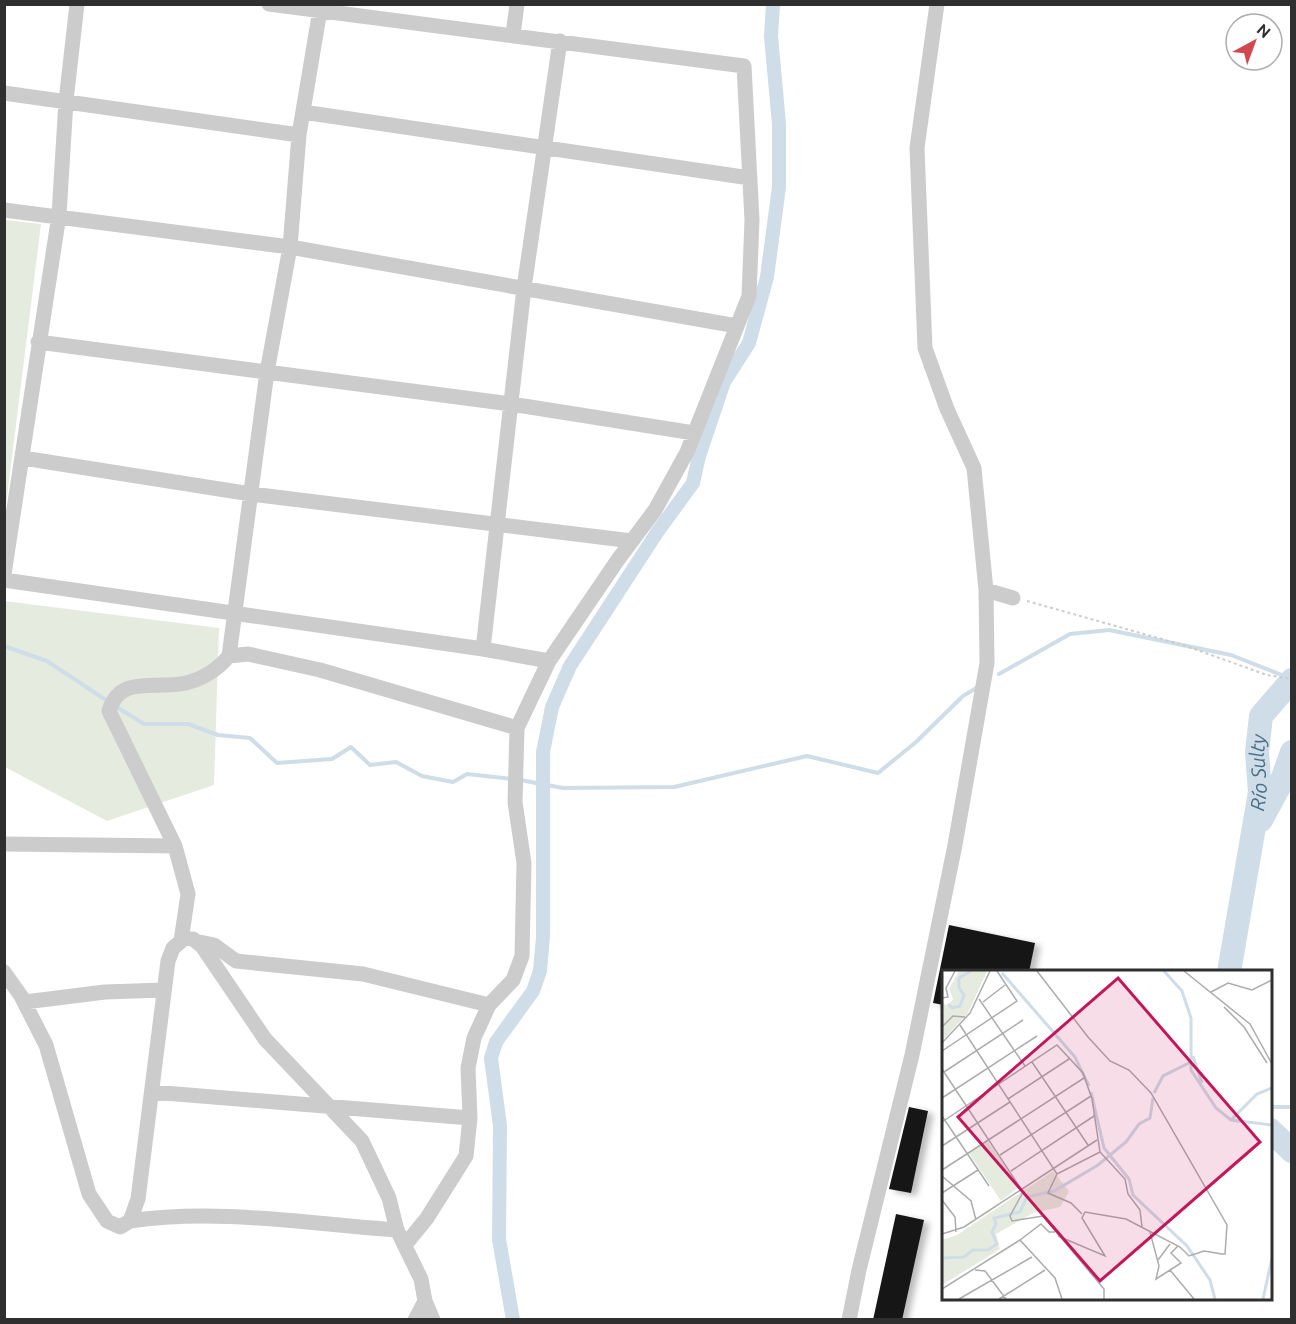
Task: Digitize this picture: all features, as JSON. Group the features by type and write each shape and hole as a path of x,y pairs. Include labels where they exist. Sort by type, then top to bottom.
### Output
{"street":[{"path":"4,574 59,215 66,101 77,4"},
{"path":"269,4 320,8 744,66 752,220 749,296 694,433 656,510 549,661 517,728 515,802 524,863 522,956 513,980 489,1005 474,1038 468,1068 470,1118 466,1156 427,1218 405,1245"},
{"path":"513,35 517,4"},
{"path":"849,1320 858,1270 912,1055 955,845 987,663 986,590 974,468 947,409 925,348 918,148 937,4"},
{"path":"188,941 188,894 175,846 111,704 126,687 186,683 219,668 229,656 267,372 290,247 299,135 320,8"},
{"path":"483,649 524,288 560,42"},
{"path":"4,93 299,135"},
{"path":"303,112 750,178"},
{"path":"4,210 59,215 290,247 737,326"},
{"path":"38,342 510,404 694,433"},
{"path":"23,458 251,494 632,541"},
{"path":"4,580 483,649 549,661"},
{"path":"986,590 1013,598"},
{"path":"229,656 248,654 320,670 517,728"},
{"path":"4,844 175,846"},
{"path":"129,1221 138,1199 164,990 172,948 188,941 214,945 236,961 363,974 489,1005"},
{"path":"188,941 202,946 265,1039 362,1141 389,1198 397,1230 421,1279 425,1301 433,1320"},
{"path":"4,972 25,1002 46,1045 89,1194 108,1221 120,1227 129,1221 169,1216 216,1215 397,1230"},
{"path":"25,1002 105,992 164,990"},
{"path":"152,1092 470,1118"},
{"path":"415,1320 425,1301"}],"path":[{"path":"1013,598 1183,645 1267,675 1292,679"}],"shaded area":[{"path":"4,220 41,224 5,513"},
{"path":"4,601 219,628 214,785 107,821 5,767"}],"building":[{"path":"949,925 1035,943 1029,970 942,970 942,1005 933,1003"},
{"path":"909,1107 928,1111 911,1193 889,1189"},
{"path":"896,1214 924,1220 902,1320 873,1320"}],"waterway":[{"path":"513,1320 499,1239 500,1126 491,1058 496,1042 533,991 540,971 543,937 543,752 552,707 570,666 658,531 693,483 699,456 724,382 749,343 767,277 779,187 779,124 771,36 773,4"},
{"path":"999,674 1070,634 1109,630 1231,655 1292,679"},
{"path":"4,646 47,661 109,702"},
{"name":"Río Sulty","path":"1229,970 1260,792 1257,752 1261,716 1292,680"},
{"path":"520,780 563,788 674,787 807,756 878,773 916,742 963,696 978,687"},
{"path":"115,706 144,724 188,724 218,735 250,738 277,763 332,759 351,747 370,765 396,762 422,776 453,782 467,774 513,779"},
{"name":"Río Sulty","path":"1261,820 1281,783 1292,752"},
{"path":"1272,1107 1292,1107"},
{"name":"Río Sulty","path":"1272,1132 1292,1151"}]}
